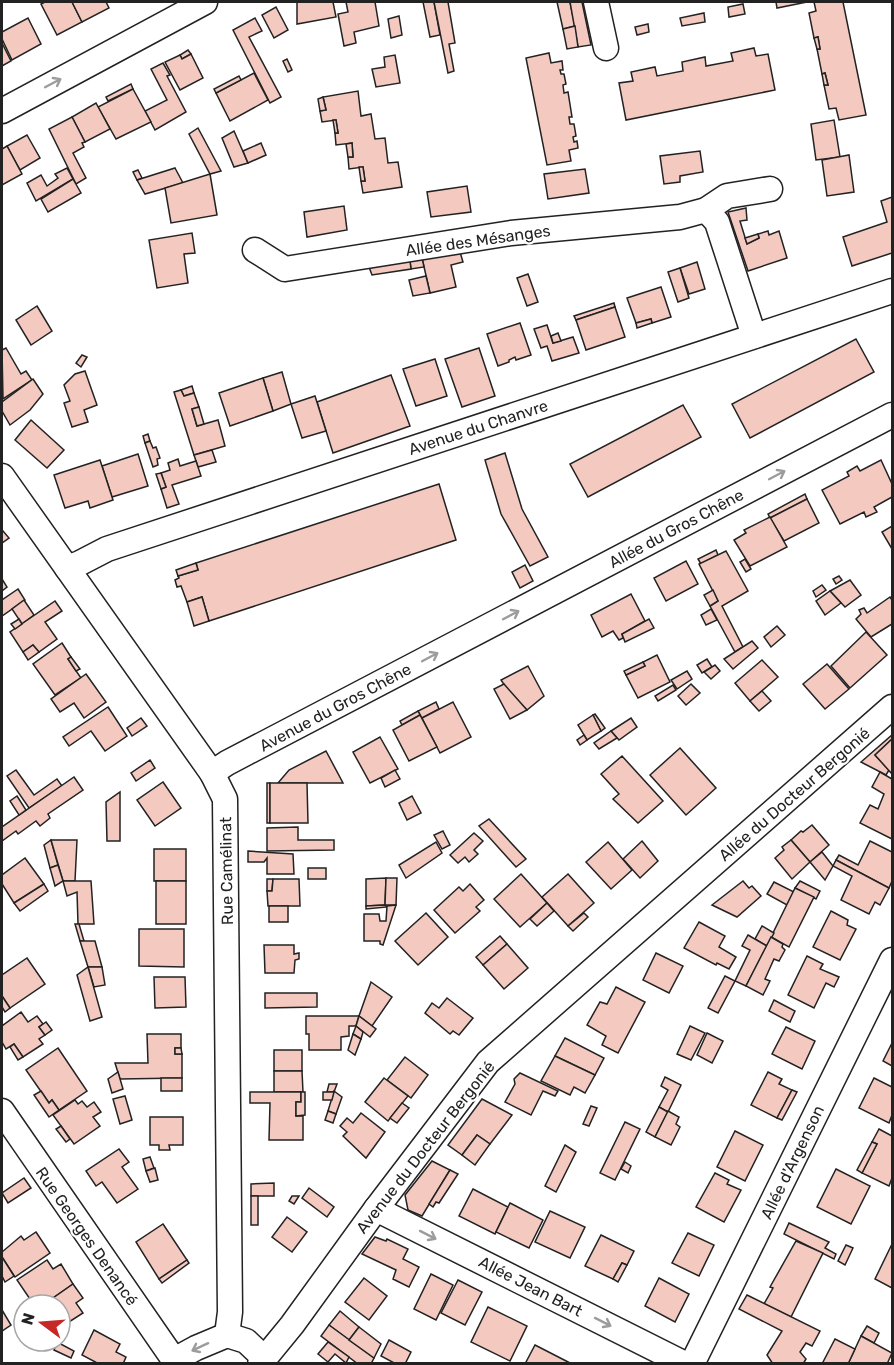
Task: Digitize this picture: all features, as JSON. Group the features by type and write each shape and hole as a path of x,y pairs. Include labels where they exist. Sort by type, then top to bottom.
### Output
{"street":[{"path":"2,111 205,2"},
{"path":"596,2 606,48"},
{"name":"Allée des Mésanges","path":"255,250 285,269 511,234 680,217 706,210 727,196 770,189"},
{"path":"706,210 717,222 754,336"},
{"name":"Avenue du Chanvre","path":"67,568 107,549 892,291"},
{"name":"Allée du Gros Chêne","path":"459,642 892,415"},
{"name":"Rue Camélinat","path":"2,476 212,773 225,799 230,1312 228,1335"},
{"name":"Avenue du Gros Chêne","path":"212,773 459,642"},
{"name":"Allée du Docteur Bergonié","path":"694,881 892,707"},
{"name":"Avenue du Docteur Bergonié","path":"262,1361 292,1325 376,1209 488,1062 694,881"},
{"name":"Allée d'Argenson","path":"692,1364 892,960"},
{"name":"Rue Georges Denancé","path":"2,1111 173,1362"},
{"name":"Allée Jean Bart","path":"376,1209 685,1364"},
{"path":"173,1362 196,1348 228,1335 246,1341 262,1361"}],"building":[{"path":"72,2 82,22 57,35 41,4"},
{"path":"72,2 106,2 109,8 82,22"},
{"path":"297,2 333,2 336,17 297,24"},
{"path":"346,2 375,2 379,26 354,32 356,43 344,46 338,14 348,12"},
{"path":"423,2 434,2 440,35 430,37"},
{"path":"434,2 448,2 455,43 449,44 454,71 448,73"},
{"path":"557,2 570,2 575,26 563,29"},
{"path":"570,2 582,2 591,45 578,47"},
{"path":"776,2 807,2 777,8"},
{"path":"814,2 843,2 866,115 839,120 836,108 829,109 824,85 828,85 825,73 822,74 817,49 820,49 818,37 814,38 809,13 816,11"},
{"path":"743,4 745,14 729,17 728,7"},
{"path":"276,7 288,30 274,38 262,15"},
{"path":"704,13 705,22 682,26 680,18"},
{"path":"399,16 402,35 391,38 388,19"},
{"path":"28,18 41,44 12,60 2,39 2,32"},
{"path":"255,18 262,31 249,37 281,97 270,103 233,30"},
{"path":"648,24 649,32 637,35 635,27"},
{"path":"575,26 578,47 567,49 563,29"},
{"path":"818,37 820,49 817,49 814,38"},
{"path":"2,43 11,61 2,66"},
{"path":"754,48 756,56 768,54 775,90 626,120 619,83 633,81 631,72 655,67 657,76 683,71 682,62 705,57 706,66 733,61 731,53"},
{"path":"188,50 191,54 182,59 180,55"},
{"path":"549,53 551,63 562,61 563,70 560,70 561,74 564,74 566,84 563,85 564,93 568,92 572,117 569,117 570,124 574,124 576,136 573,137 574,142 577,141 578,148 569,150 571,161 547,165 526,58"},
{"path":"191,54 203,78 180,90 165,62 180,55 182,59"},
{"path":"395,55 400,83 376,87 372,69 385,67 384,57"},
{"path":"287,59 292,70 288,72 283,61"},
{"path":"163,63 170,75 167,76 186,112 155,130 145,111 167,100 151,69"},
{"path":"254,73 268,100 230,121 216,93"},
{"path":"825,73 828,85 824,85 822,74"},
{"path":"239,76 241,80 216,93 214,89"},
{"path":"131,84 133,89 108,101 106,97"},
{"path":"133,89 151,122 116,139 98,107"},
{"path":"358,91 361,116 371,114 375,139 385,138 388,163 398,162 402,187 363,193 361,181 365,181 363,167 349,169 348,157 353,157 352,143 336,145 335,133 338,133 336,120 322,122 320,111 326,110 323,97"},
{"path":"323,97 326,110 320,111 318,99"},
{"path":"96,103 110,129 85,142 72,117"},
{"path":"72,117 85,142 82,143 84,147 73,153 86,178 76,184 49,129"},
{"path":"333,120 336,120 338,133 335,133"},
{"path":"834,120 840,157 816,160 811,124"},
{"path":"198,128 221,171 210,174 189,134"},
{"path":"234,131 248,163 234,167 222,138"},
{"path":"27,135 40,158 20,170 7,146"},
{"path":"261,143 266,155 248,163 243,151"},
{"path":"352,143 353,157 348,157 346,144"},
{"path":"7,146 22,174 2,185 2,149"},
{"path":"700,151 703,172 680,176 680,182 664,184 660,156"},
{"path":"849,155 854,192 827,196 822,160"},
{"path":"359,167 363,167 365,181 361,181"},
{"path":"67,168 73,179 36,201 27,183 41,175 47,186 58,178 55,174"},
{"path":"175,168 183,183 145,194 137,180"},
{"path":"585,169 589,193 548,199 544,174"},
{"path":"138,170 142,178 137,180 133,172"},
{"path":"210,174 217,215 171,223 165,188"},
{"path":"73,179 81,193 48,212 41,199"},
{"path":"467,186 471,212 431,217 427,192"},
{"path":"892,197 892,253 852,266 843,237 887,222 881,201"},
{"path":"344,206 347,230 307,237 304,212"},
{"path":"746,208 747,220 740,221 747,244 759,238 758,234 768,231 769,235 779,231 787,258 748,271 728,212"},
{"path":"192,233 195,253 184,254 188,283 157,288 149,240"},
{"path":"758,234 759,238 747,244 745,238"},
{"path":"460,252 463,262 451,265 456,287 430,293 422,258"},
{"path":"422,258 424,267 411,269 410,261"},
{"path":"410,261 411,269 372,275 369,267"},
{"path":"697,262 705,289 689,294 680,268"},
{"path":"680,268 689,298 678,302 668,272"},
{"path":"528,274 538,302 527,306 517,278"},
{"path":"426,276 430,293 413,296 409,280"},
{"path":"661,287 671,317 652,323 651,319 636,323 627,298"},
{"path":"614,303 615,307 576,320 574,316"},
{"path":"37,306 52,331 31,345 16,320"},
{"path":"615,307 625,337 586,350 576,320"},
{"path":"651,319 652,323 637,328 636,323"},
{"path":"520,323 531,355 516,360 515,357 498,366 487,334"},
{"path":"547,325 553,343 573,337 579,353 552,361 547,346 541,348 534,329"},
{"path":"558,333 561,341 553,343 551,336"},
{"path":"856,339 874,372 750,438 732,404"},
{"path":"6,348 21,374 26,371 32,380 3,399 2,350"},
{"path":"479,348 495,396 462,407 445,359"},
{"path":"82,355 87,357 81,367 76,363"},
{"path":"435,359 447,396 416,406 403,369"},
{"path":"85,371 97,405 84,410 88,422 72,427 64,403 70,401 64,385 75,374"},
{"path":"282,372 291,404 273,411 263,378"},
{"path":"391,375 410,426 333,453 317,402"},
{"path":"263,378 273,411 230,426 219,393"},
{"path":"33,379 43,394 30,410 10,425 2,411 2,402"},
{"path":"192,386 194,393 184,396 181,390"},
{"path":"181,390 184,396 194,393 199,407 192,409 197,426 218,420 225,446 194,455 174,392"},
{"path":"315,396 326,431 302,438 291,404"},
{"path":"683,405 701,437 588,497 570,464"},
{"path":"199,407 204,424 197,426 192,409"},
{"path":"31,420 64,450 47,468 15,440"},
{"path":"148,434 150,441 145,443 143,436"},
{"path":"150,441 153,448 156,447 160,458 157,459 158,465 153,467 145,443"},
{"path":"212,450 216,462 198,467 194,455"},
{"path":"505,453 522,509 548,557 530,566 501,514 485,460"},
{"path":"138,454 148,486 112,497 102,466"},
{"path":"178,459 180,466 196,461 201,476 172,485 179,504 167,508 161,489 166,487 161,473 170,470 168,463"},
{"path":"100,460 113,500 90,508 88,501 65,508 54,475"},
{"path":"881,460 892,484 892,497 874,507 877,512 866,517 864,512 840,524 822,490 849,476 847,472 857,466 860,471"},
{"path":"161,473 166,487 161,489 156,474"},
{"path":"439,484 456,540 209,621 202,597 187,602 181,586 177,587 175,580 179,578 178,576 198,570 196,563"},
{"path":"805,494 807,499 770,518 768,514"},
{"path":"807,499 819,523 784,541 770,518"},
{"path":"770,517 787,547 750,566 734,540 746,533 744,530"},
{"path":"892,526 892,549 882,532"},
{"path":"2,532 9,538 2,543"},
{"path":"716,550 718,555 701,564 698,559"},
{"path":"726,551 748,591 722,606 743,647 735,652 710,606 718,601 699,564"},
{"path":"745,559 751,569 746,572 740,562"},
{"path":"686,561 698,584 666,601 654,578"},
{"path":"196,563 198,570 178,576 176,570"},
{"path":"525,565 533,581 520,588 512,572"},
{"path":"839,576 842,580 836,584 833,579"},
{"path":"2,579 7,587 2,591"},
{"path":"850,580 861,595 845,607 830,591"},
{"path":"822,585 826,590 816,597 813,591"},
{"path":"18,589 25,600 2,616 2,600"},
{"path":"713,590 718,601 710,606 704,595"},
{"path":"830,591 841,603 825,615 816,601"},
{"path":"631,594 645,621 622,634 623,638 619,640 613,631 602,637 591,615"},
{"path":"202,597 209,621 194,626 187,602"},
{"path":"890,597 892,624 871,637 856,619 861,614 859,610 864,608 867,613"},
{"path":"24,600 34,615 22,624 12,609"},
{"path":"55,601 62,611 45,622 57,639 39,652 33,645 23,652 10,632"},
{"path":"711,609 717,620 706,625 701,615"},
{"path":"19,619 22,624 15,629 11,624"},
{"path":"649,619 654,628 625,642 622,634"},
{"path":"777,626 785,635 771,647 764,637"},
{"path":"866,632 887,655 850,688 831,666"},
{"path":"752,641 758,648 733,669 724,659"},
{"path":"62,643 71,657 68,659 81,678 55,695 33,664"},
{"path":"33,645 39,652 28,660 23,652"},
{"path":"657,655 670,682 638,698 626,675 645,666 643,662"},
{"path":"71,657 80,669 76,671 68,659"},
{"path":"707,659 712,667 702,673 697,665"},
{"path":"762,660 778,677 750,701 735,683"},
{"path":"643,662 645,666 626,675 624,671"},
{"path":"827,664 849,689 825,709 803,684"},
{"path":"715,665 720,671 711,679 704,672"},
{"path":"528,666 544,696 527,710 501,680"},
{"path":"687,671 692,679 677,689 671,680"},
{"path":"86,674 106,702 84,718 74,703 60,712 51,699"},
{"path":"504,684 527,710 510,719 494,689"},
{"path":"691,684 700,693 686,705 678,696"},
{"path":"673,685 676,690 658,701 655,696"},
{"path":"762,691 771,701 759,711 750,701"},
{"path":"436,702 439,709 422,718 418,711"},
{"path":"453,702 471,737 440,753 422,718"},
{"path":"108,707 127,736 105,751 91,731 69,746 63,737"},
{"path":"418,711 420,715 402,725 400,721"},
{"path":"595,714 605,728 601,731 593,715"},
{"path":"420,715 437,747 409,761 393,730"},
{"path":"593,715 601,731 587,740 578,725"},
{"path":"141,718 147,726 132,736 127,728"},
{"path":"631,718 637,727 619,740 611,731"},
{"path":"611,731 617,738 599,749 594,743"},
{"path":"584,735 587,740 580,745 577,740"},
{"path":"892,735 892,739 875,755 889,770 886,775 861,762"},
{"path":"380,737 398,769 370,783 353,752"},
{"path":"892,739 892,774 875,755"},
{"path":"680,748 716,788 686,815 650,775"},
{"path":"326,751 343,783 278,783 289,770"},
{"path":"622,756 663,801 638,823 613,799 619,794 601,774"},
{"path":"150,760 155,768 136,781 131,773"},
{"path":"16,770 34,795 57,779 62,786 29,808 7,776"},
{"path":"395,770 400,779 385,787 381,778"},
{"path":"880,772 892,779 892,839 860,823 870,805 878,809 884,794 872,787"},
{"path":"74,777 83,790 48,814 50,818 40,826 36,821 18,834 16,831 2,841 2,827"},
{"path":"163,782 181,808 155,826 137,800"},
{"path":"267,783 270,783 270,823 267,823"},
{"path":"270,783 307,783 308,823 270,823"},
{"path":"120,792 120,841 107,841 106,802"},
{"path":"17,796 26,810 19,815 10,801"},
{"path":"412,796 421,813 407,820 399,803"},
{"path":"489,819 526,859 516,867 479,826"},
{"path":"812,825 829,845 810,862 791,840"},
{"path":"298,827 298,840 334,840 334,850 267,851 267,828"},
{"path":"443,831 450,845 442,849 434,835"},
{"path":"474,833 483,841 474,850 478,854 469,862 465,857 458,863 450,855"},
{"path":"51,840 58,865 50,868 44,845"},
{"path":"51,840 77,840 75,881 63,881"},
{"path":"791,840 810,862 792,879 775,858 784,850 782,847"},
{"path":"642,841 658,861 640,878 623,859"},
{"path":"870,841 892,852 892,881 889,888 836,860 839,855 858,865"},
{"path":"436,842 442,853 406,878 399,865"},
{"path":"608,842 632,870 611,889 586,862"},
{"path":"154,849 186,849 186,881 154,881"},
{"path":"248,851 293,854 294,874 267,874 267,858 264,862 248,862"},
{"path":"822,852 833,866 825,880 810,862"},
{"path":"25,858 44,884 14,903 2,884 2,875"},
{"path":"836,860 889,888 880,905 875,902 869,914 841,900 852,876 833,866"},
{"path":"58,865 63,881 55,886 50,868"},
{"path":"308,868 326,868 326,879 308,879"},
{"path":"521,874 547,903 520,927 494,899"},
{"path":"568,874 594,903 568,926 542,897"},
{"path":"386,878 385,905 366,906 366,879"},
{"path":"386,878 397,878 396,905 385,905"},
{"path":"267,879 273,879 272,891 267,891"},
{"path":"273,879 299,879 300,906 268,906 267,891 272,891"},
{"path":"63,881 91,881 94,924 78,924 77,892 67,896"},
{"path":"156,881 186,881 186,924 156,924"},
{"path":"743,881 749,888 752,886 761,896 737,917 712,905"},
{"path":"800,881 820,891 816,899 795,888"},
{"path":"774,882 794,892 787,905 767,894"},
{"path":"44,884 48,891 20,911 14,903"},
{"path":"470,884 484,900 476,907 480,911 455,933 434,910 459,887 463,891"},
{"path":"795,888 814,897 789,947 771,937"},
{"path":"547,903 554,911 537,926 530,919"},
{"path":"385,905 387,907 366,909 366,906"},
{"path":"396,905 383,945 380,941 364,941 364,914 379,914 380,921 386,921 387,906"},
{"path":"269,906 288,906 288,922 269,922"},
{"path":"831,911 848,920 847,925 856,929 840,960 813,947"},
{"path":"426,913 448,937 418,965 395,941"},
{"path":"584,913 588,917 573,931 568,926"},
{"path":"699,922 725,936 719,947 736,957 729,969 717,963 716,965 684,948"},
{"path":"75,924 79,924 84,941 80,941"},
{"path":"762,926 774,933 767,946 755,939"},
{"path":"139,929 184,929 184,967 139,966"},
{"path":"748,935 767,946 746,986 735,981 750,950 742,946"},
{"path":"500,936 507,944 483,965 476,957"},
{"path":"771,937 783,944 782,947 785,950 779,961 774,959 765,979 770,981 763,995 746,986"},
{"path":"80,941 95,941 102,967 88,967"},
{"path":"507,944 528,968 504,989 483,965"},
{"path":"264,945 294,945 294,954 299,953 299,959 295,960 294,973 265,973"},
{"path":"656,953 683,966 669,993 643,980"},
{"path":"807,956 823,964 820,969 839,977 834,987 826,983 814,1008 788,995"},
{"path":"27,958 45,984 10,1008 2,996 2,975"},
{"path":"88,967 102,967 105,985 94,987"},
{"path":"88,967 102,1017 90,1021 77,975"},
{"path":"725,976 735,981 718,1013 708,1008"},
{"path":"154,977 185,977 186,1007 155,1008"},
{"path":"371,982 392,997 372,1026 359,1016"},
{"path":"616,987 645,1002 618,1053 602,1045 606,1036 587,1025 600,1002 607,1004"},
{"path":"265,993 317,993 317,1007 265,1008"},
{"path":"2,996 10,1008 5,1012 2,1007"},
{"path":"447,998 473,1018 459,1035 453,1031 450,1034 425,1013 432,1003 439,1008"},
{"path":"774,1000 795,1011 790,1022 769,1011"},
{"path":"21,1012 28,1022 37,1016 43,1024 39,1027 45,1035 39,1039 43,1044 23,1057 14,1044 6,1049 2,1042 2,1026"},
{"path":"306,1016 359,1016 356,1026 349,1026 349,1036 341,1037 341,1050 309,1050"},
{"path":"359,1016 376,1029 370,1037 356,1026"},
{"path":"46,1022 52,1030 45,1035 39,1027"},
{"path":"356,1026 363,1032 361,1039 353,1034"},
{"path":"690,1026 705,1033 691,1060 677,1054"},
{"path":"786,1027 815,1041 802,1069 772,1054"},
{"path":"707,1033 723,1041 712,1063 697,1055"},
{"path":"147,1034 181,1034 181,1048 175,1048 175,1054 182,1054 182,1078 120,1079 115,1063 148,1063"},
{"path":"353,1034 361,1039 355,1055 348,1050"},
{"path":"565,1038 604,1058 595,1075 555,1056"},
{"path":"892,1043 892,1066 883,1061"},
{"path":"14,1044 23,1057 18,1060 10,1047"},
{"path":"58,1048 87,1091 59,1110 52,1100 49,1103 26,1070"},
{"path":"175,1048 181,1048 182,1054 175,1054"},
{"path":"274,1050 302,1050 302,1071 274,1071"},
{"path":"555,1056 595,1075 585,1093 574,1087 570,1095 541,1081"},
{"path":"405,1057 428,1075 411,1098 387,1080"},
{"path":"274,1071 302,1071 303,1092 274,1092"},
{"path":"118,1072 123,1089 112,1093 108,1079"},
{"path":"768,1072 782,1079 779,1084 792,1090 777,1118 751,1105"},
{"path":"520,1073 558,1091 555,1096 543,1091 531,1115 505,1102 515,1084 514,1079"},
{"path":"665,1077 681,1085 668,1112 659,1107 668,1090 661,1086"},
{"path":"161,1078 182,1078 182,1091 161,1091"},
{"path":"384,1078 408,1096 388,1121 365,1102"},
{"path":"874,1078 892,1087 892,1115 889,1123 859,1108"},
{"path":"329,1084 337,1084 334,1092 327,1092"},
{"path":"792,1090 797,1092 782,1120 777,1118"},
{"path":"41,1091 49,1103 52,1100 59,1110 49,1117 34,1095"},
{"path":"334,1091 342,1097 336,1114 328,1111"},
{"path":"250,1092 301,1092 301,1102 296,1102 296,1116 303,1116 303,1140 269,1140 270,1103 250,1103"},
{"path":"301,1092 305,1092 305,1115 296,1116 296,1102 301,1102"},
{"path":"323,1092 334,1092 332,1100 323,1100"},
{"path":"125,1096 132,1120 120,1124 113,1099"},
{"path":"482,1099 512,1115 490,1144 477,1135 462,1155 448,1145"},
{"path":"75,1100 78,1104 82,1101 87,1107 94,1102 101,1112 93,1117 100,1126 74,1144 53,1115"},
{"path":"402,1103 409,1108 397,1123 390,1118"},
{"path":"591,1106 597,1108 589,1126 583,1124"},
{"path":"659,1107 668,1112 655,1137 646,1132"},
{"path":"328,1111 336,1114 333,1123 325,1120"},
{"path":"668,1111 679,1117 676,1124 680,1127 671,1145 655,1137"},
{"path":"361,1113 385,1132 366,1158 343,1136 347,1132 340,1126 347,1118 353,1123"},
{"path":"150,1117 183,1117 183,1145 169,1145 170,1150 159,1150 159,1145 150,1145"},
{"path":"625,1122 640,1129 615,1180 600,1173"},
{"path":"61,1126 70,1139 66,1142 56,1129"},
{"path":"879,1129 892,1136 892,1178 889,1186 862,1173 877,1144 872,1142"},
{"path":"735,1131 763,1145 745,1181 717,1167"},
{"path":"477,1135 490,1144 475,1165 462,1155"},
{"path":"872,1142 877,1144 862,1173 857,1170"},
{"path":"565,1145 576,1152 556,1192 545,1186"},
{"path":"119,1149 129,1162 122,1167 138,1189 117,1203 102,1182 96,1186 86,1171"},
{"path":"150,1157 154,1168 146,1171 143,1159"},
{"path":"432,1161 450,1170 422,1216 408,1210 405,1195"},
{"path":"625,1162 631,1166 628,1173 621,1169"},
{"path":"155,1168 158,1180 150,1182 146,1171"},
{"path":"836,1169 870,1186 851,1224 817,1207"},
{"path":"450,1170 458,1174 439,1203 436,1202 433,1207 429,1204"},
{"path":"715,1173 729,1180 727,1184 741,1190 724,1222 696,1207"},
{"path":"24,1178 31,1188 8,1203 2,1193"},
{"path":"274,1183 274,1196 251,1196 251,1184"},
{"path":"309,1188 334,1207 327,1217 302,1198"},
{"path":"473,1189 508,1207 495,1234 459,1216"},
{"path":"251,1196 258,1196 258,1225 251,1225"},
{"path":"292,1196 299,1196 294,1204 289,1201"},
{"path":"510,1203 543,1220 529,1248 496,1232"},
{"path":"550,1211 585,1227 570,1258 535,1242"},
{"path":"287,1217 307,1232 292,1252 272,1237"},
{"path":"789,1223 829,1242 825,1248 836,1254 834,1259 784,1234"},
{"path":"163,1224 187,1260 159,1279 136,1242"},
{"path":"36,1232 50,1253 15,1277 2,1257 2,1252 21,1236 24,1240"},
{"path":"688,1233 714,1245 699,1276 672,1263"},
{"path":"601,1235 634,1251 627,1265 622,1263 613,1279 585,1266"},
{"path":"375,1237 386,1241 387,1239 408,1249 403,1259 419,1267 409,1287 393,1279 396,1270 362,1254"},
{"path":"796,1241 823,1253 791,1317 764,1304 773,1288 770,1287"},
{"path":"892,1244 892,1288 875,1279"},
{"path":"846,1245 853,1248 845,1265 838,1261"},
{"path":"2,1257 14,1276 5,1282 2,1276"},
{"path":"47,1260 53,1269 61,1264 73,1284 60,1293 26,1293 17,1280"},
{"path":"187,1260 189,1263 162,1283 159,1279"},
{"path":"622,1263 627,1265 618,1282 613,1279"},
{"path":"431,1274 453,1285 436,1320 414,1309"},
{"path":"364,1278 387,1296 369,1320 345,1302"},
{"path":"659,1278 689,1294 675,1322 645,1306"},
{"path":"458,1280 482,1292 465,1325 441,1313"},
{"path":"73,1284 83,1298 76,1303 83,1313 72,1320 72,1293 60,1293"},
{"path":"747,1295 820,1331 812,1346 806,1343 800,1352 806,1359 803,1364 773,1364 767,1355 782,1331 739,1309"},
{"path":"488,1307 527,1326 510,1361 471,1342"},
{"path":"2,1310 11,1325 2,1331"},
{"path":"340,1311 359,1327 349,1340 329,1325"},
{"path":"329,1325 374,1358 371,1364 358,1364 321,1336"},
{"path":"867,1326 879,1333 874,1343 861,1336"},
{"path":"359,1327 381,1344 374,1358 349,1340"},
{"path":"94,1330 120,1344 116,1352 126,1357 123,1364 99,1364 82,1355"},
{"path":"861,1336 892,1353 887,1364 848,1364"},
{"path":"835,1339 855,1349 848,1364 822,1364"},
{"path":"389,1340 411,1352 405,1364 396,1364 381,1356"},
{"path":"328,1342 349,1357 346,1363 335,1354 328,1362 318,1354"},
{"path":"535,1345 572,1364 525,1364"},
{"path":"72,1350 74,1351 71,1358 60,1353 72,1353"}]}
